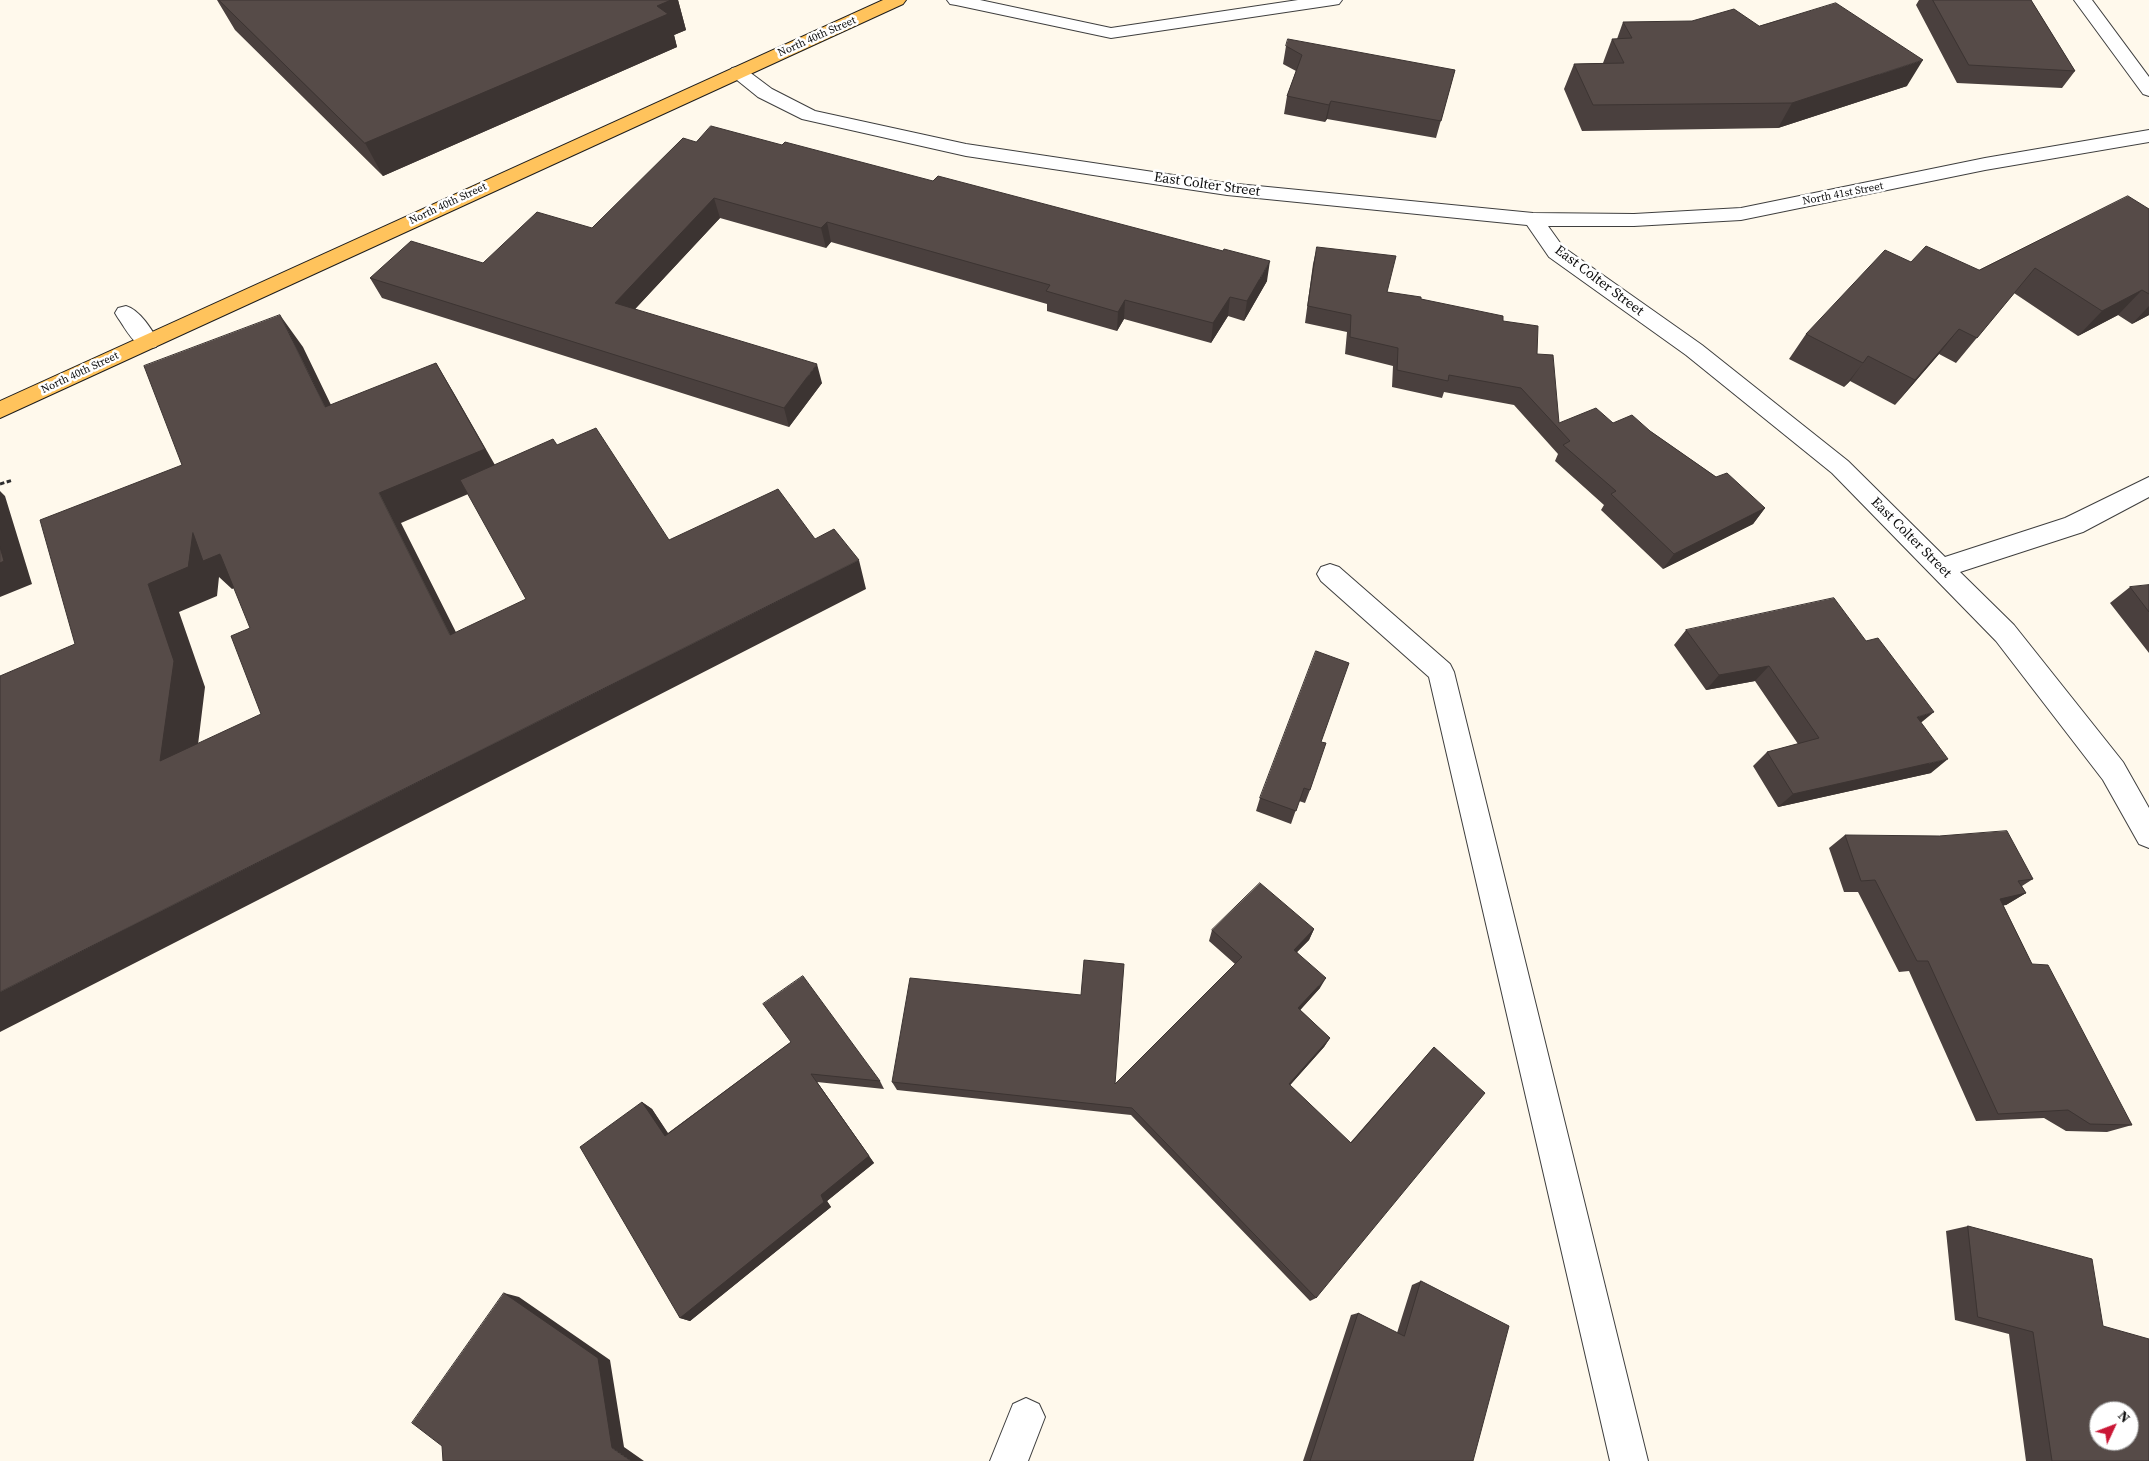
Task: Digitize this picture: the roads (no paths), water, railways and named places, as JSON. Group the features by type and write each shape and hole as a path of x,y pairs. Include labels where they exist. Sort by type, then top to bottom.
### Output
{"main road":[{"name":"North 40th Street","path":"0,410 897,0"}],"street":[{"path":"956,0 1111,33 1332,0"},
{"path":"2083,0 2149,90"},
{"name":"East Colter Street","path":"738,72 765,94 809,115 966,150 1227,189 1534,219 1556,252 1694,350 1840,467 2006,633 2113,771 2149,835"},
{"name":"North 41st Street","path":"1534,219 1634,220 1740,214 1986,164 2149,136"},
{"path":"126,313 148,342"},
{"path":"1941,568 2074,525 2149,486"},
{"path":"1330,574 1440,672 1629,1461"},
{"path":"1009,1461 1026,1416"}]}
